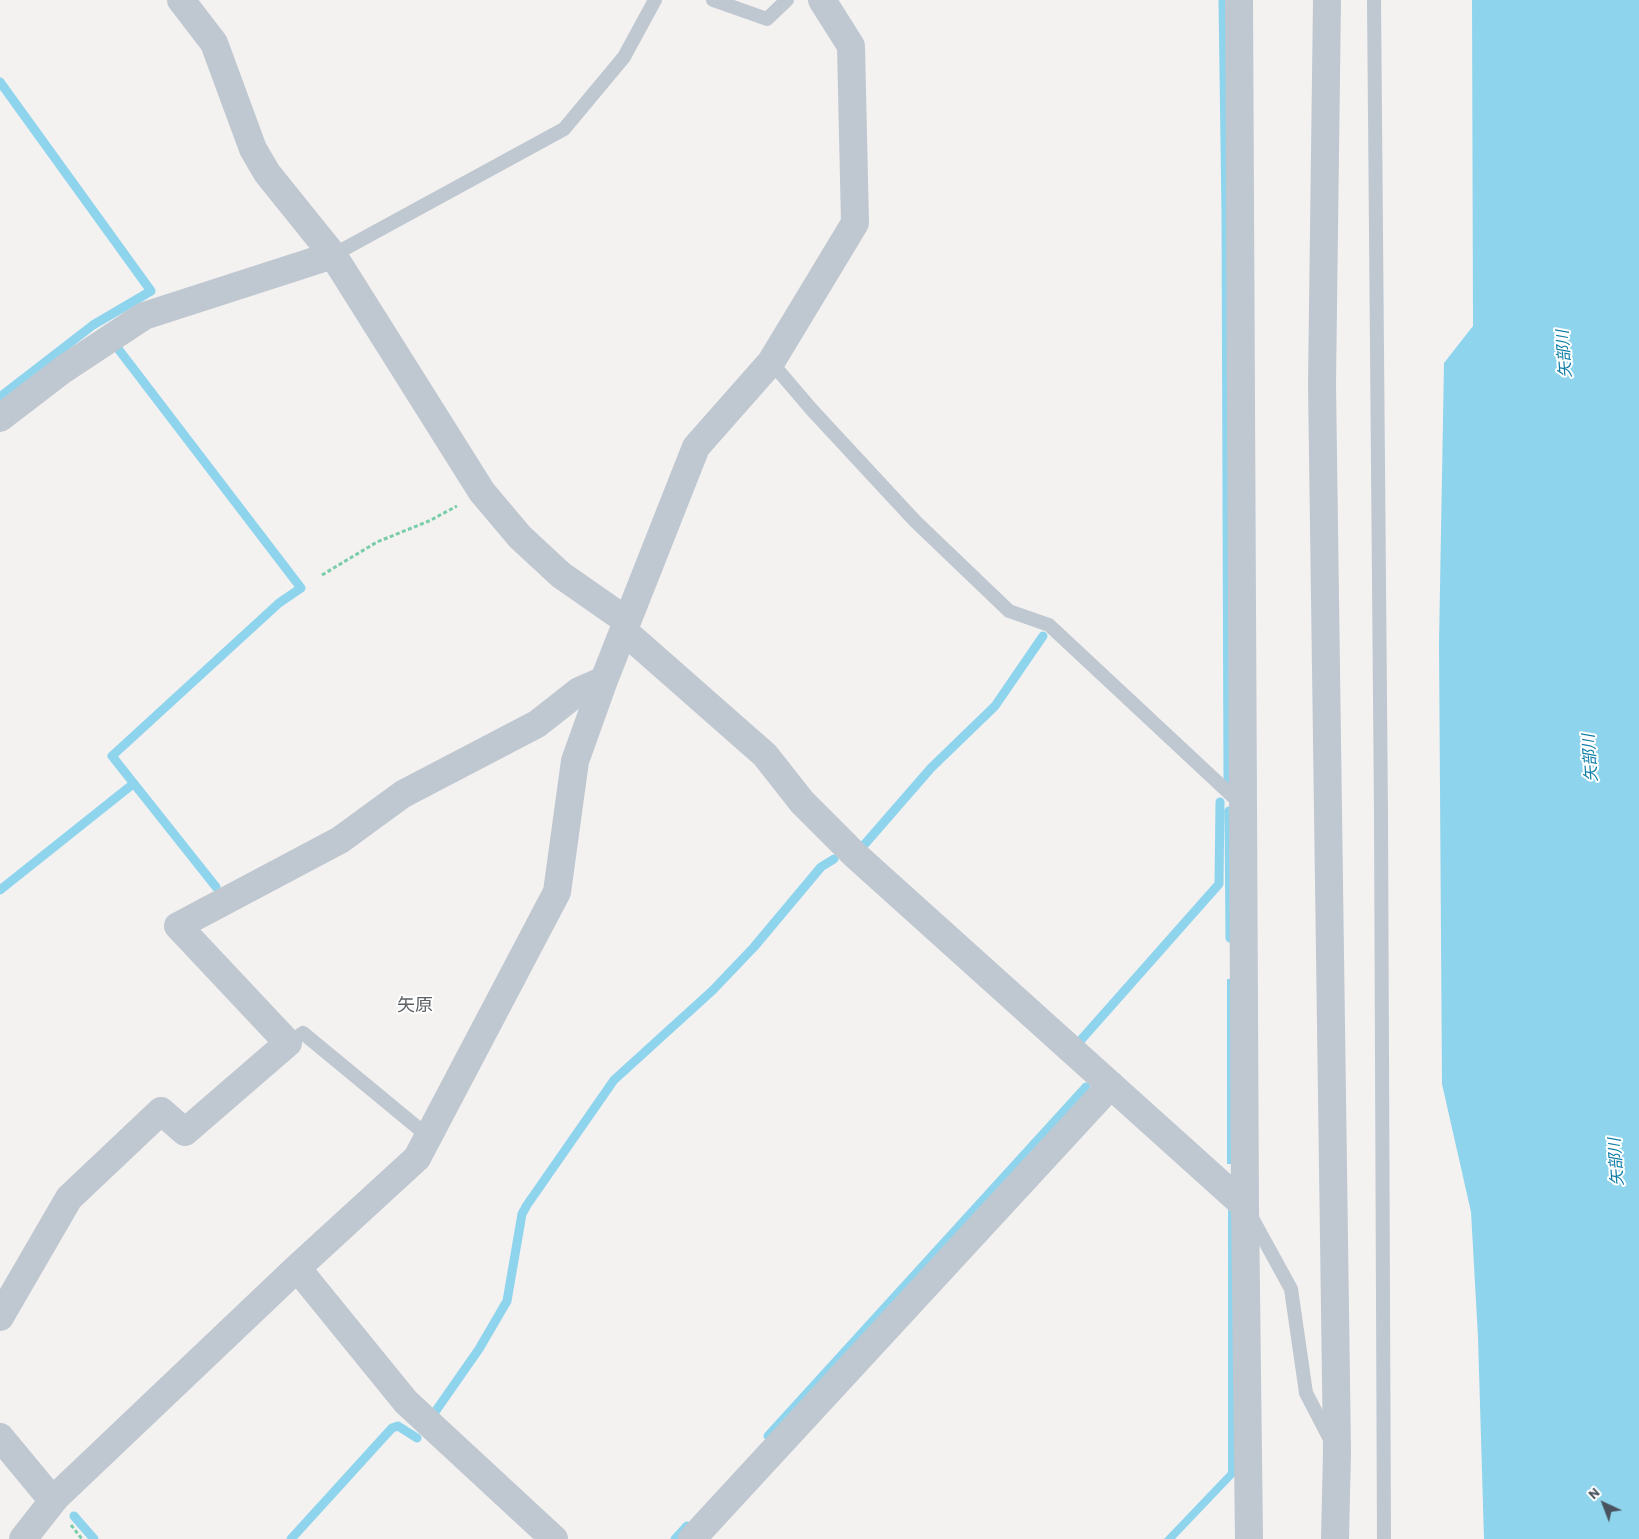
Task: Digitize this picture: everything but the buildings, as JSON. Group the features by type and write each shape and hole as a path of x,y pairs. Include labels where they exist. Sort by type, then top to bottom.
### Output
{"street":[{"path":"182,0 214,43 253,149 267,173 333,254 482,492 520,537 561,575 626,626 765,755 802,802 855,856 1246,1206"},
{"path":"23,1539 52,1501 297,1268 417,1158 557,892 575,761 604,680 696,447 771,362 855,223 851,46 822,0"},
{"path":"1239,0 1249,1539"},
{"path":"1327,0 1322,384 1337,1452 1335,1539"},
{"path":"0,418 64,369 144,316 333,254"},
{"path":"0,1317 69,1198 161,1111 185,1132 288,1043 178,926 340,840 403,794 537,724 578,690 604,680"},
{"path":"692,1539 1111,1085"},
{"path":"297,1268 406,1402 554,1539"},
{"path":"0,1437 52,1501"}],"lane":[{"path":"333,254 564,129 624,57 656,0"},
{"path":"713,0 767,19 787,0"},
{"path":"1374,0 1381,794 1384,1539"},
{"path":"771,362 812,410 915,521 1009,611 1049,625 1243,807"},
{"path":"288,1043 303,1033 429,1136"},
{"path":"1246,1206 1291,1289 1306,1393 1337,1452"}],"path":[{"path":"322,575 377,542 430,521 482,492"}],"water":[{"name":"矢部川","path":"1472,0 1639,0 1639,1539 1484,1539 1478,1337 1471,1212 1442,1084 1439,643 1444,363 1473,326"},
{"path":"1227,979 1232,979 1233,1164 1227,1164"},
{"path":"1228,1210 1234,1211 1236,1475 1175,1539 1164,1539 1228,1472"}],"waterway":[{"path":"1223,0 1226,214 1228,780"},
{"path":"0,82 151,291 93,325 0,397"},
{"path":"116,346 301,588 279,603 112,756 216,887"},
{"path":"864,845 931,768 995,706 1043,636"},
{"path":"0,890 133,784"},
{"path":"1080,1041 1219,884 1220,802"},
{"path":"1229,811 1230,938"},
{"path":"435,1412 479,1349 507,1301 522,1214 614,1080 713,990 754,947 821,867 834,859"},
{"path":"768,1436 1086,1087"},
{"path":"291,1539 392,1428 398,1426 417,1438"},
{"path":"74,1516 94,1539"},
{"path":"675,1539 687,1526"}],"district":[{"name":"矢原","path":"415,1005"}]}
